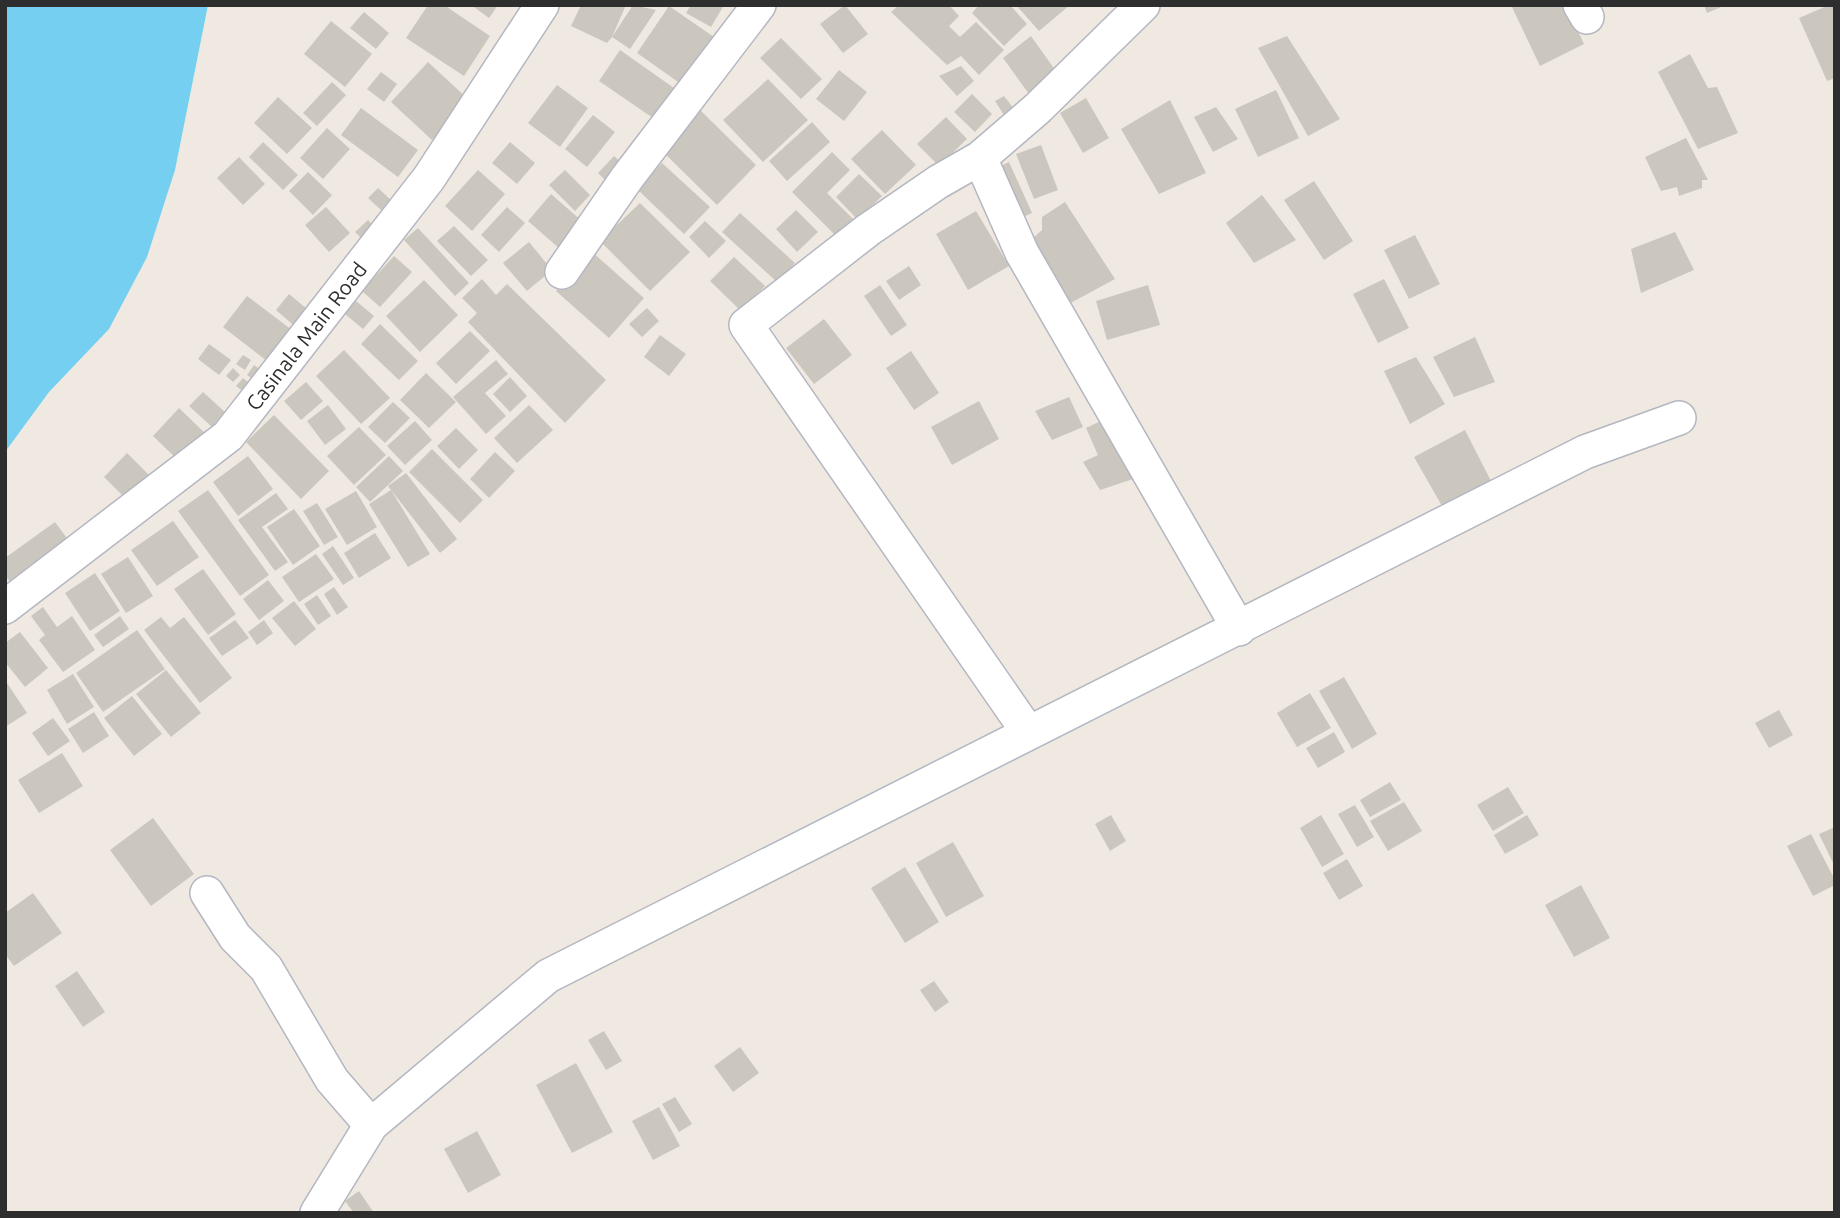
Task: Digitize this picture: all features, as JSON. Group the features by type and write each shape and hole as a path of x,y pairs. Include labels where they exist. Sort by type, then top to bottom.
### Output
{"street":[{"name":"Casinala Main Road","path":"5,607 228,436 429,178 542,5"},
{"path":"562,272 627,178 759,5"},
{"path":"1028,732 746,325 868,229 938,182 980,158 1038,108 1139,7"},
{"path":"980,158 1022,253 1239,629"},
{"path":"317,1213 371,1125 548,976 1585,452 1678,418"},
{"path":"207,893 235,937 267,968 332,1080 371,1125"}],"water":[{"path":"5,5 208,5 175,170 147,257 109,329 49,392 5,452"}],"building":[{"path":"428,5 444,5 490,36 464,76 406,38"},
{"path":"471,5 498,5 489,18"},
{"path":"581,5 626,5 607,43 571,26"},
{"path":"633,5 656,10 630,49 612,37"},
{"path":"691,5 724,5 711,27 686,13"},
{"path":"845,5 868,34 843,53 820,24"},
{"path":"899,5 949,5 959,16 949,26 960,37 976,22 1004,50 979,75 961,56 947,65 891,12"},
{"path":"979,5 1010,5 1027,24 1004,46 972,13"},
{"path":"1016,5 1070,5 1039,31"},
{"path":"1511,5 1566,5 1584,44 1540,66"},
{"path":"1704,5 1726,5 1707,13"},
{"path":"1835,5 1835,78 1827,81 1799,18"},
{"path":"669,6 714,37 681,84 637,53"},
{"path":"364,12 389,33 376,49 350,28"},
{"path":"331,21 372,54 345,87 304,54"},
{"path":"1031,36 1058,74 1029,94 1003,58"},
{"path":"1287,36 1340,119 1308,136 1258,48"},
{"path":"781,38 822,79 801,99 760,58"},
{"path":"620,50 674,88 653,118 599,81"},
{"path":"1690,54 1708,88 1717,87 1738,133 1698,149 1658,72"},
{"path":"428,62 469,100 432,140 391,102"},
{"path":"961,66 974,81 957,96 939,76"},
{"path":"839,70 867,92 844,121 816,99"},
{"path":"381,72 397,84 384,102 367,89"},
{"path":"768,79 808,120 763,162 723,120"},
{"path":"332,82 346,95 317,126 303,113"},
{"path":"557,85 588,108 560,147 528,123"},
{"path":"1276,90 1299,138 1258,157 1235,109"},
{"path":"972,94 992,114 975,132 954,112"},
{"path":"1004,96 1018,114 1009,123 995,101"},
{"path":"278,97 312,128 287,154 254,123"},
{"path":"1086,98 1109,138 1083,153 1060,113"},
{"path":"1170,100 1206,173 1159,194 1121,129"},
{"path":"1216,107 1238,139 1213,152 1194,117"},
{"path":"361,108 418,150 398,177 341,135"},
{"path":"698,108 756,165 717,205 659,148"},
{"path":"593,115 615,132 587,167 565,149"},
{"path":"946,117 967,139 939,166 917,144"},
{"path":"812,122 830,142 787,181 769,161"},
{"path":"327,128 350,149 323,179 300,158"},
{"path":"882,130 916,165 885,194 851,159"},
{"path":"1686,138 1708,180 1702,180 1702,188 1679,196 1677,187 1661,191 1645,157"},
{"path":"263,142 298,175 283,190 249,157"},
{"path":"510,142 535,163 517,184 492,163"},
{"path":"1041,145 1058,190 1034,199 1016,154"},
{"path":"832,152 850,170 827,193 853,219 835,235 792,192"},
{"path":"614,156 627,168 611,186 598,173"},
{"path":"239,157 265,184 243,205 217,178"},
{"path":"1009,162 1032,213 1016,220 994,169"},
{"path":"662,163 710,207 684,234 637,189"},
{"path":"478,170 505,194 472,231 445,206"},
{"path":"565,170 590,195 575,211 549,185"},
{"path":"308,172 332,195 313,215 289,191"},
{"path":"859,174 882,196 858,220 836,197"},
{"path":"1314,181 1353,241 1324,260 1284,200"},
{"path":"378,188 391,200 381,210 368,198"},
{"path":"551,194 583,222 560,249 528,221"},
{"path":"1262,195 1296,240 1254,263 1226,223"},
{"path":"1065,202 1115,279 1065,306 1031,240 1042,230 1042,217"},
{"path":"640,203 690,252 650,291 600,241"},
{"path":"326,207 350,233 329,252 305,225"},
{"path":"507,207 525,223 499,252 481,235"},
{"path":"796,210 818,232 797,252 776,229"},
{"path":"976,211 1009,266 968,290 936,234"},
{"path":"740,213 795,263 777,282 722,232"},
{"path":"368,220 380,232 367,244 355,232"},
{"path":"705,221 726,241 709,258 689,237"},
{"path":"454,226 488,260 471,276 437,241"},
{"path":"418,228 469,283 455,296 404,240"},
{"path":"1675,232 1694,270 1641,293 1631,249"},
{"path":"1415,235 1440,284 1409,299 1384,250"},
{"path":"529,242 552,270 527,291 503,263"},
{"path":"591,251 644,298 609,338 556,291"},
{"path":"394,256 412,272 380,307 362,291"},
{"path":"734,257 765,286 741,311 710,281"},
{"path":"909,266 921,285 899,300 886,281"},
{"path":"482,279 496,295 507,284 606,380 565,423 468,322 477,313 462,298"},
{"path":"1384,279 1409,328 1378,343 1353,294"},
{"path":"424,280 458,315 420,352 386,316"},
{"path":"880,285 907,325 891,336 864,296"},
{"path":"1148,285 1160,325 1107,340 1096,301"},
{"path":"289,294 313,314 299,330 276,310"},
{"path":"247,296 296,333 272,365 223,327"},
{"path":"356,301 374,316 363,329 345,314"},
{"path":"647,308 659,321 642,337 629,324"},
{"path":"824,319 852,355 814,384 786,348"},
{"path":"380,324 418,361 399,380 361,344"},
{"path":"470,331 490,351 456,384 436,363"},
{"path":"660,335 686,354 669,376 644,357"},
{"path":"1475,337 1495,382 1454,397 1433,357"},
{"path":"209,344 231,360 219,375 198,359"},
{"path":"344,350 390,398 361,424 316,376"},
{"path":"911,351 939,393 914,410 886,368"},
{"path":"243,355 251,360 245,370 236,364"},
{"path":"1416,357 1445,404 1410,424 1384,371"},
{"path":"496,360 508,374 485,393 506,416 486,434 453,397"},
{"path":"254,365 268,375 261,385 247,375"},
{"path":"233,368 240,375 233,382 226,376"},
{"path":"426,373 456,402 429,428 400,400"},
{"path":"510,377 527,396 510,412 493,394"},
{"path":"243,378 258,389 251,397 236,386"},
{"path":"306,382 323,401 301,420 284,401"},
{"path":"203,392 225,412 212,427 189,406"},
{"path":"1069,397 1083,427 1052,440 1035,411"},
{"path":"979,401 999,439 952,465 931,427"},
{"path":"393,402 410,418 385,443 368,427"},
{"path":"328,405 346,429 325,445 307,421"},
{"path":"529,405 553,430 517,463 494,438"},
{"path":"179,408 210,438 184,466 153,436"},
{"path":"274,415 329,471 301,499 246,442"},
{"path":"1113,415 1142,476 1100,490 1083,462 1098,455 1086,428"},
{"path":"415,421 432,440 405,465 387,446"},
{"path":"359,427 386,455 354,485 327,456"},
{"path":"456,428 478,450 459,469 437,446"},
{"path":"1465,430 1491,481 1442,506 1414,457"},
{"path":"432,449 483,500 460,523 409,472"},
{"path":"495,452 515,471 489,498 470,479"},
{"path":"127,453 155,481 132,505 104,477"},
{"path":"248,456 273,489 238,516 213,482"},
{"path":"389,456 403,471 370,502 356,487"},
{"path":"406,473 457,539 440,553 388,486"},
{"path":"208,490 269,575 240,596 178,511"},
{"path":"391,490 430,554 408,567 369,504"},
{"path":"356,491 377,527 347,545 325,509"},
{"path":"276,493 288,509 262,527 288,562 275,571 238,520"},
{"path":"317,503 338,537 324,545 303,511"},
{"path":"294,509 320,546 293,565 267,527"},
{"path":"173,521 199,557 157,586 131,550"},
{"path":"55,522 77,552 19,594 5,575 5,558"},
{"path":"375,533 391,558 359,578 344,553"},
{"path":"333,546 354,578 343,585 322,554"},
{"path":"316,554 334,579 299,602 282,577"},
{"path":"128,557 153,596 126,613 101,574"},
{"path":"203,569 236,614 208,635 174,589"},
{"path":"95,573 120,611 90,631 65,593"},
{"path":"268,580 284,601 259,620 243,599"},
{"path":"334,587 348,607 337,615 324,594"},
{"path":"317,595 331,616 318,625 304,604"},
{"path":"294,601 316,629 295,646 272,618"},
{"path":"43,607 57,627 72,616 95,650 63,672 39,640 45,635 31,616"},
{"path":"120,616 129,629 103,647 94,635"},
{"path":"161,617 170,628 184,617 232,678 200,703 144,630"},
{"path":"235,620 249,638 222,656 209,638"},
{"path":"264,620 273,633 257,645 248,632"},
{"path":"137,630 165,669 103,712 76,673"},
{"path":"20,632 48,668 25,687 5,662 5,643"},
{"path":"166,670 201,713 171,737 136,694"},
{"path":"73,674 94,707 67,724 47,690"},
{"path":"1344,677 1377,734 1352,749 1319,691"},
{"path":"5,680 27,713 5,727"},
{"path":"1310,693 1331,728 1297,747 1277,713"},
{"path":"132,696 162,734 134,756 104,718"},
{"path":"1779,710 1793,735 1769,748 1755,723"},
{"path":"94,712 109,736 83,753 68,729"},
{"path":"53,718 70,741 48,756 32,733"},
{"path":"1334,732 1345,752 1318,768 1306,748"},
{"path":"62,753 83,786 39,813 18,780"},
{"path":"1390,782 1401,800 1370,817 1360,800"},
{"path":"1508,787 1524,813 1493,831 1477,805"},
{"path":"1404,802 1422,831 1388,851 1370,821"},
{"path":"1355,805 1374,837 1357,847 1338,814"},
{"path":"1111,815 1126,841 1110,851 1095,824"},
{"path":"1321,815 1344,854 1322,867 1300,828"},
{"path":"1527,815 1539,835 1505,854 1494,835"},
{"path":"153,818 194,874 151,906 110,850"},
{"path":"1835,827 1835,867 1819,834"},
{"path":"1811,834 1835,880 1835,885 1813,896 1787,846"},
{"path":"953,842 984,896 946,917 916,863"},
{"path":"1347,859 1363,886 1339,900 1323,873"},
{"path":"905,867 939,922 905,943 871,888"},
{"path":"1581,885 1610,938 1574,957 1545,905"},
{"path":"33,893 62,933 14,966 5,954 5,913"},
{"path":"77,971 105,1012 83,1027 55,986"},
{"path":"934,981 949,1002 935,1012 920,990"},
{"path":"604,1031 622,1061 606,1070 588,1040"},
{"path":"740,1047 759,1073 733,1092 714,1066"},
{"path":"576,1063 613,1132 572,1153 536,1085"},
{"path":"675,1097 692,1124 679,1132 662,1104"},
{"path":"659,1107 680,1146 653,1160 632,1121"},
{"path":"477,1131 501,1175 468,1193 444,1149"},
{"path":"359,1191 374,1213 354,1213 345,1201"}]}
